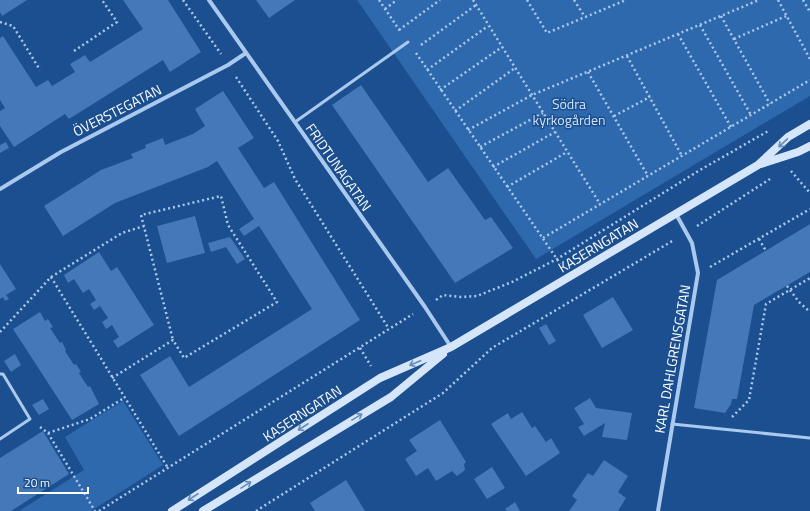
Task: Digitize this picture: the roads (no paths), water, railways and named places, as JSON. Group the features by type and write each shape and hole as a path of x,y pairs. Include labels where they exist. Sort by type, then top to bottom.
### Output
{"main road":[{"name":"KASERNGATAN","path":"172,511 380,378 451,348 758,165 788,138 810,124"},
{"name":"KASERNGATAN","path":"758,165 798,152 810,146"},
{"name":"KASERNGATAN","path":"203,511 391,397 451,348"}],"street":[{"name":"FRIDTUNAGATAN","path":"209,0 425,307 451,348"},
{"name":"ÖVERSTEGATAN","path":"0,189 61,152 228,65 246,53"},
{"name":"KARL DAHLGRENSGATAN","path":"658,511 698,273 695,252 687,233 676,214"}],"lane":[{"path":"294,122 408,42"},
{"path":"0,374 3,374 30,419 0,439"},
{"path":"672,424 810,438"}],"park label":[{"name":"Södra kyrkogården","path":"569,112"}]}
